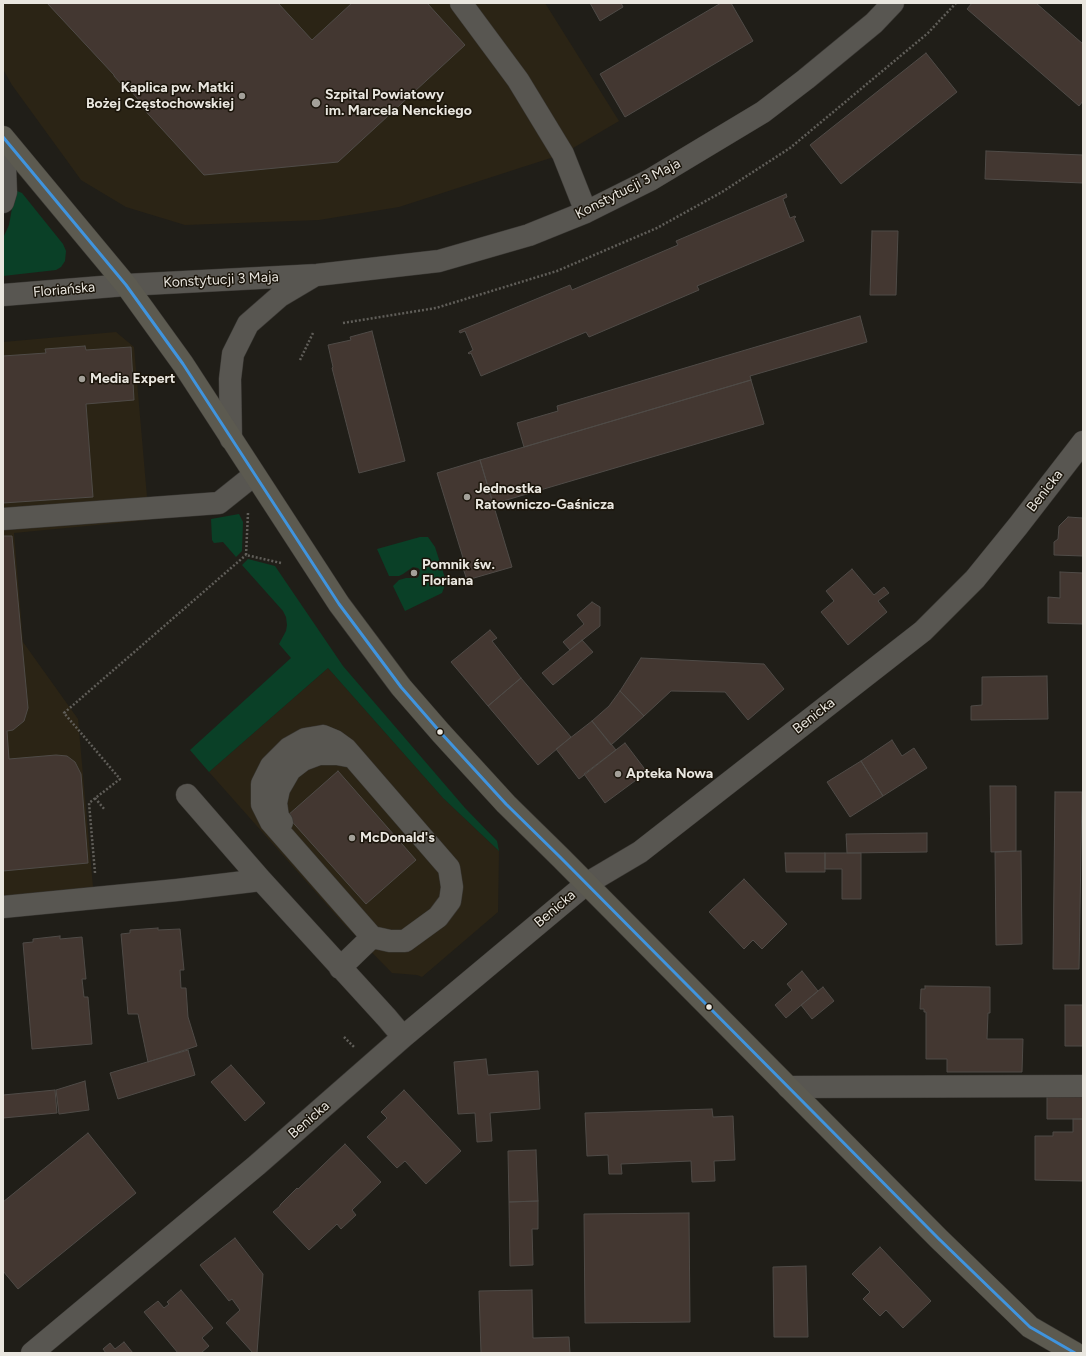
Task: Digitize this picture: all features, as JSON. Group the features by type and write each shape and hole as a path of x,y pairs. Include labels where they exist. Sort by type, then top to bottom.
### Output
{"main road":[{"path":"4,138 126,285 183,364 339,604 401,687 441,733 506,804 939,1239 1030,1327 1075,1353"},
{"path":"1030,1327 1046,1353"}],"street":[{"path":"462,3 518,80 563,154 586,212"},
{"name":"Konstytucji 3 Maja","path":"126,285 317,274 438,261 529,235 586,212 650,180 763,112 874,23 893,3"},
{"path":"3,202 6,192 4,138"},
{"name":"Konstytucji 3 Maja","path":"231,440 230,378 233,354 248,324 280,296 317,274"},
{"name":"Floriańska","path":"3,295 126,285"},
{"name":"Benicka","path":"32,1353 257,1165 403,1037 586,884 640,852 924,631 980,573 1083,442"},
{"path":"3,519 219,503 254,475"},
{"path":"319,754 337,754 353,757 449,868 452,887 450,901 438,917 405,941 390,941 372,937 370,921 278,816 276,803 279,789 290,770 303,760 319,754"},
{"path":"187,795 261,880 403,1037"},
{"path":"3,906 97,898 261,880"},
{"path":"340,968 372,937"},
{"path":"788,1087 1083,1086"}],"path":[{"path":"300,360 314,334"},
{"path":"97,898 89,803 120,779 64,713 246,555 248,509"},
{"path":"246,555 283,563"},
{"path":"95,798 105,810"},
{"path":"344,1037 354,1047"}],"shaded area":[{"name":"Szpital Powiatowy im. Marcela Nenckiego","path":"3,3 545,3 619,121 563,154 399,207 319,220 185,225 126,207 81,180 12,85 3,69"},
{"path":"116,332 134,347 149,520 14,533 23,642 78,719 93,887 3,896 3,342"},
{"path":"328,668 443,798 499,851 498,912 422,977 417,975 392,973 343,923 209,772"}],"green space":[{"path":"17,191 22,193 63,244 66,251 65,261 61,267 56,270 3,276 3,238 9,225 14,197"},
{"path":"239,514 243,522 242,551 236,557 223,542 214,543 212,540 211,519"},
{"path":"420,537 428,537 435,547 445,578 445,585 442,593 405,611 393,586 399,580 406,578 417,578 420,570 413,567 399,576 389,576 377,549"},
{"path":"248,559 275,566 343,666 465,808 497,841 499,851 443,798 328,668 209,772 190,750 291,658 279,644 286,631 286,617 283,611 242,565"}],"building":[{"path":"47,3 278,3 312,40 352,3 427,3 465,45 338,162 204,175 139,104 141,103 131,91 129,93"},
{"path":"590,3 621,3 623,7 600,21"},
{"path":"721,3 731,3 753,41 625,117 600,74"},
{"path":"972,3 1036,3 1083,44 1083,101 1079,106 967,9"},
{"path":"926,53 957,92 841,184 810,145"},
{"path":"986,151 1083,155 1083,183 985,179"},
{"path":"786,194 787,197 783,199 790,218 796,217 794,218 804,241 697,286 699,290 589,337 586,332 481,376 471,353 468,353 473,350 465,331 460,333 459,331 570,285 572,290 678,245 676,241"},
{"path":"872,231 898,231 896,295 870,295"},
{"path":"860,316 867,342 750,376 751,380 524,447 517,423 558,411 557,406"},
{"path":"372,331 405,461 359,473 332,368 328,345 351,340 350,337"},
{"path":"85,346 86,350 131,347 134,400 86,404 93,497 3,503 3,356 46,353 45,349"},
{"path":"751,380 764,424 493,504 480,460"},
{"path":"480,460 512,567 467,580 461,562 464,561 437,473"},
{"path":"1068,517 1083,518 1083,556 1054,555 1054,542 1058,539 1059,526"},
{"path":"3,536 12,536 28,708 24,721 13,730 7,731 9,759 56,755 67,756 75,762 81,774 88,863 3,871"},
{"path":"852,569 874,595 884,587 889,593 878,601 887,612 848,645 821,612 834,601 826,591"},
{"path":"1060,572 1083,573 1083,624 1048,623 1048,597 1060,598"},
{"path":"592,602 600,607 600,626 570,650 563,642 584,624 577,615"},
{"path":"490,630 497,638 492,641 521,678 488,706 451,662"},
{"path":"582,640 593,652 553,685 542,673"},
{"path":"641,658 764,664 784,689 748,720 725,692 671,691 644,716 620,691"},
{"path":"1047,676 1048,719 971,720 971,706 982,705 982,677"},
{"path":"521,678 571,737 538,765 488,706"},
{"path":"620,691 644,716 611,745 592,721 609,706"},
{"path":"592,721 616,750 579,779 556,749"},
{"path":"892,740 902,756 914,748 927,768 883,796 861,761"},
{"path":"625,743 647,772 605,803 584,774"},
{"path":"861,761 883,796 850,817 827,782"},
{"name":"McDonald's","path":"338,771 416,860 366,904 287,816"},
{"path":"990,786 1016,786 1016,851 991,852"},
{"path":"1055,792 1082,792 1079,969 1053,969"},
{"path":"927,833 927,852 847,853 846,834"},
{"path":"1021,851 1022,944 996,945 995,852"},
{"path":"785,853 825,853 825,872 786,872"},
{"path":"825,853 861,853 861,899 842,899 842,869 825,869"},
{"path":"744,879 787,924 762,949 753,940 744,949 709,912"},
{"path":"158,928 158,930 180,929 184,970 180,970 181,988 186,988 188,1017 197,1046 148,1062 138,1014 128,1014 121,934 130,933 130,930"},
{"path":"60,936 60,939 82,937 86,979 82,979 84,997 88,997 92,1044 32,1049 23,943 33,942 33,939"},
{"path":"802,971 818,991 786,1018 775,1005 792,990 787,984"},
{"path":"925,986 990,987 990,1013 988,1013 987,1039 1023,1039 1022,1072 947,1072 947,1059 926,1059 926,1012 924,1012 924,1009 920,1009 921,989 925,989"},
{"path":"823,987 834,1001 812,1019 801,1005"},
{"path":"1065,1005 1083,1005 1083,1046 1065,1046"},
{"path":"188,1050 195,1075 118,1099 110,1073"},
{"path":"486,1059 488,1075 538,1071 540,1109 490,1113 492,1141 477,1142 475,1113 458,1114 454,1062"},
{"path":"231,1065 265,1103 245,1121 211,1082"},
{"path":"85,1081 89,1110 59,1114 56,1090"},
{"path":"55,1090 57,1113 3,1118 3,1095"},
{"path":"404,1090 461,1151 426,1184 405,1161 397,1168 367,1137 387,1118 381,1112"},
{"path":"1047,1094 1083,1094 1083,1119 1047,1119"},
{"path":"712,1109 713,1117 733,1116 735,1160 714,1161 715,1181 692,1182 691,1161 621,1164 622,1174 609,1174 608,1155 587,1156 585,1113"},
{"path":"1073,1119 1083,1119 1083,1181 1035,1180 1035,1136 1053,1136 1053,1132 1073,1132"},
{"path":"88,1133 136,1193 18,1289 3,1271 3,1202"},
{"path":"345,1144 381,1182 352,1210 356,1215 341,1229 337,1224 309,1250 273,1212"},
{"path":"536,1150 538,1201 509,1202 508,1151"},
{"path":"538,1201 538,1229 532,1229 533,1265 510,1266 509,1202"},
{"path":"689,1213 690,1322 585,1323 584,1214"},
{"path":"235,1238 263,1274 257,1353 253,1353 226,1323 240,1310 232,1299 229,1301 200,1265"},
{"path":"880,1247 931,1301 903,1328 886,1310 880,1316 863,1299 870,1292 852,1274"},
{"path":"806,1266 808,1337 774,1337 773,1267"},
{"path":"181,1290 213,1328 202,1338 209,1346 201,1353 178,1353 144,1312 158,1301 164,1308 169,1304 167,1302"},
{"path":"532,1290 533,1338 569,1337 570,1353 481,1353 479,1291"},
{"path":"124,1342 133,1353 106,1353 103,1349 110,1343 115,1349"}],"transit line":[{"path":"3,137 126,285 183,364 339,604 401,687 441,733 506,804 939,1239 1030,1327 1075,1353"}],"place":[{"name":"Kaplica pw. Matki Bożej Częstochowskiej","path":"242,96"},
{"name":"Szpital Powiatowy im. Marcela Nenckiego","path":"316,103"},
{"name":"Media Expert","path":"82,379"},
{"name":"Jednostka Ratowniczo-Gaśnicza","path":"467,497"},
{"name":"Pomnik św. Floriana","path":"414,573"},
{"name":"Apteka Nowa","path":"618,774"},
{"name":"McDonald's","path":"352,838"}]}
